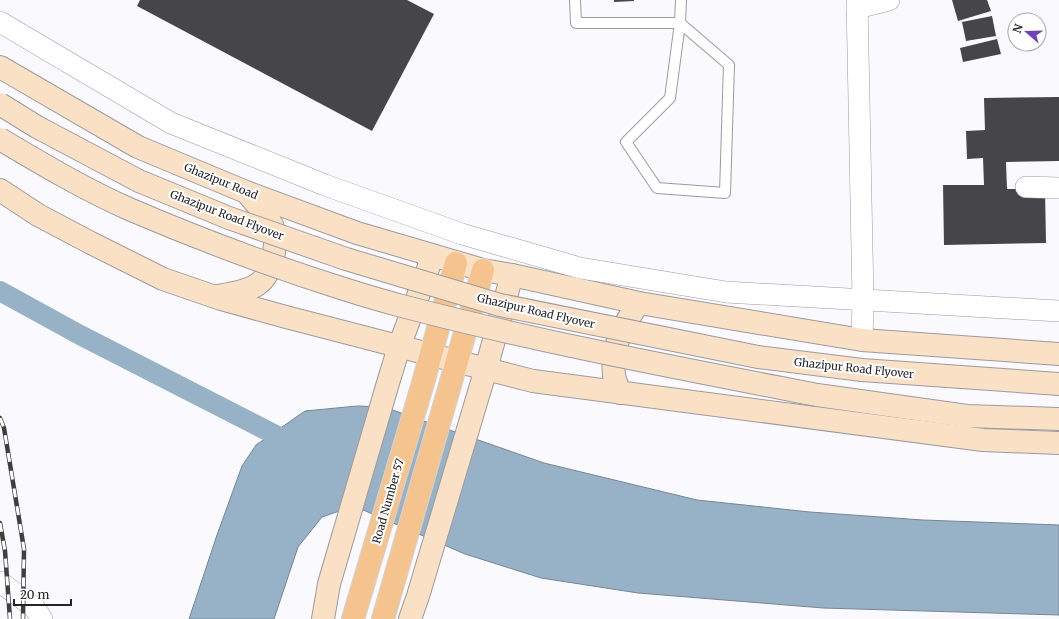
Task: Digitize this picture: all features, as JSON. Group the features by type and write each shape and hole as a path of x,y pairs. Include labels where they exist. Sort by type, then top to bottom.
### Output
{"main road":[{"name":"Ghazipur Road","path":"0,67 138,147 246,192 357,233 456,263 638,303 862,340 1059,354"},
{"name":"Ghazipur Road Flyover","path":"0,104 37,127 140,181 229,218 346,259 500,305 758,357 862,370 1059,384"},
{"path":"0,139 60,174 128,208 209,241 298,274 401,306 663,365 817,395 967,416 1059,419"},
{"path":"0,190 38,215 163,279 286,318 534,381 983,440 1059,443"},
{"path":"214,296 240,292 259,284 266,274 274,253 275,240 272,225 246,192"},
{"path":"323,619 329,584 388,383 399,347 432,256"},
{"name":"Road Number 57","path":"353,619 423,383 456,263"},
{"path":"383,619 483,270"},
{"path":"410,619 486,369 512,275"},
{"path":"620,393 614,374 614,358 618,337 638,303"}],"street":[{"path":"862,340 863,299 857,4 889,0"},
{"path":"0,22 171,123 325,185 462,234 580,268 726,292 1059,311"},
{"path":"1026,187 1059,188"},
{"path":"0,582 34,607 42,619"}],"lane":[{"path":"575,0 576,23 680,23 728,65 725,193 657,188 626,142 670,98 680,23 681,0"}],"water":[{"path":"357,406 384,407 544,463 697,500 810,512 923,520 1059,525 1059,615 823,608 638,593 541,578 465,554 354,506 322,517 298,547 274,619 189,619 242,466 256,445 305,411"}],"building":[{"path":"140,0 407,0 434,14 372,131 137,6"},
{"path":"614,0 634,0 634,1 614,2"},
{"path":"952,0 987,0 991,11 958,21"},
{"path":"992,16 996,36 966,41 962,22"},
{"path":"997,39 1001,54 963,62 960,48"},
{"path":"1059,97 1059,161 1006,162 1007,189 1045,189 1046,243 944,245 943,185 984,185 983,158 967,159 966,131 985,130 984,98"}],"waterway":[{"path":"0,291 80,335 293,444 291,449"}],"railway":[{"path":"0,418 4,428 24,549 23,619"},
{"path":"0,523 5,551 10,619"}]}
